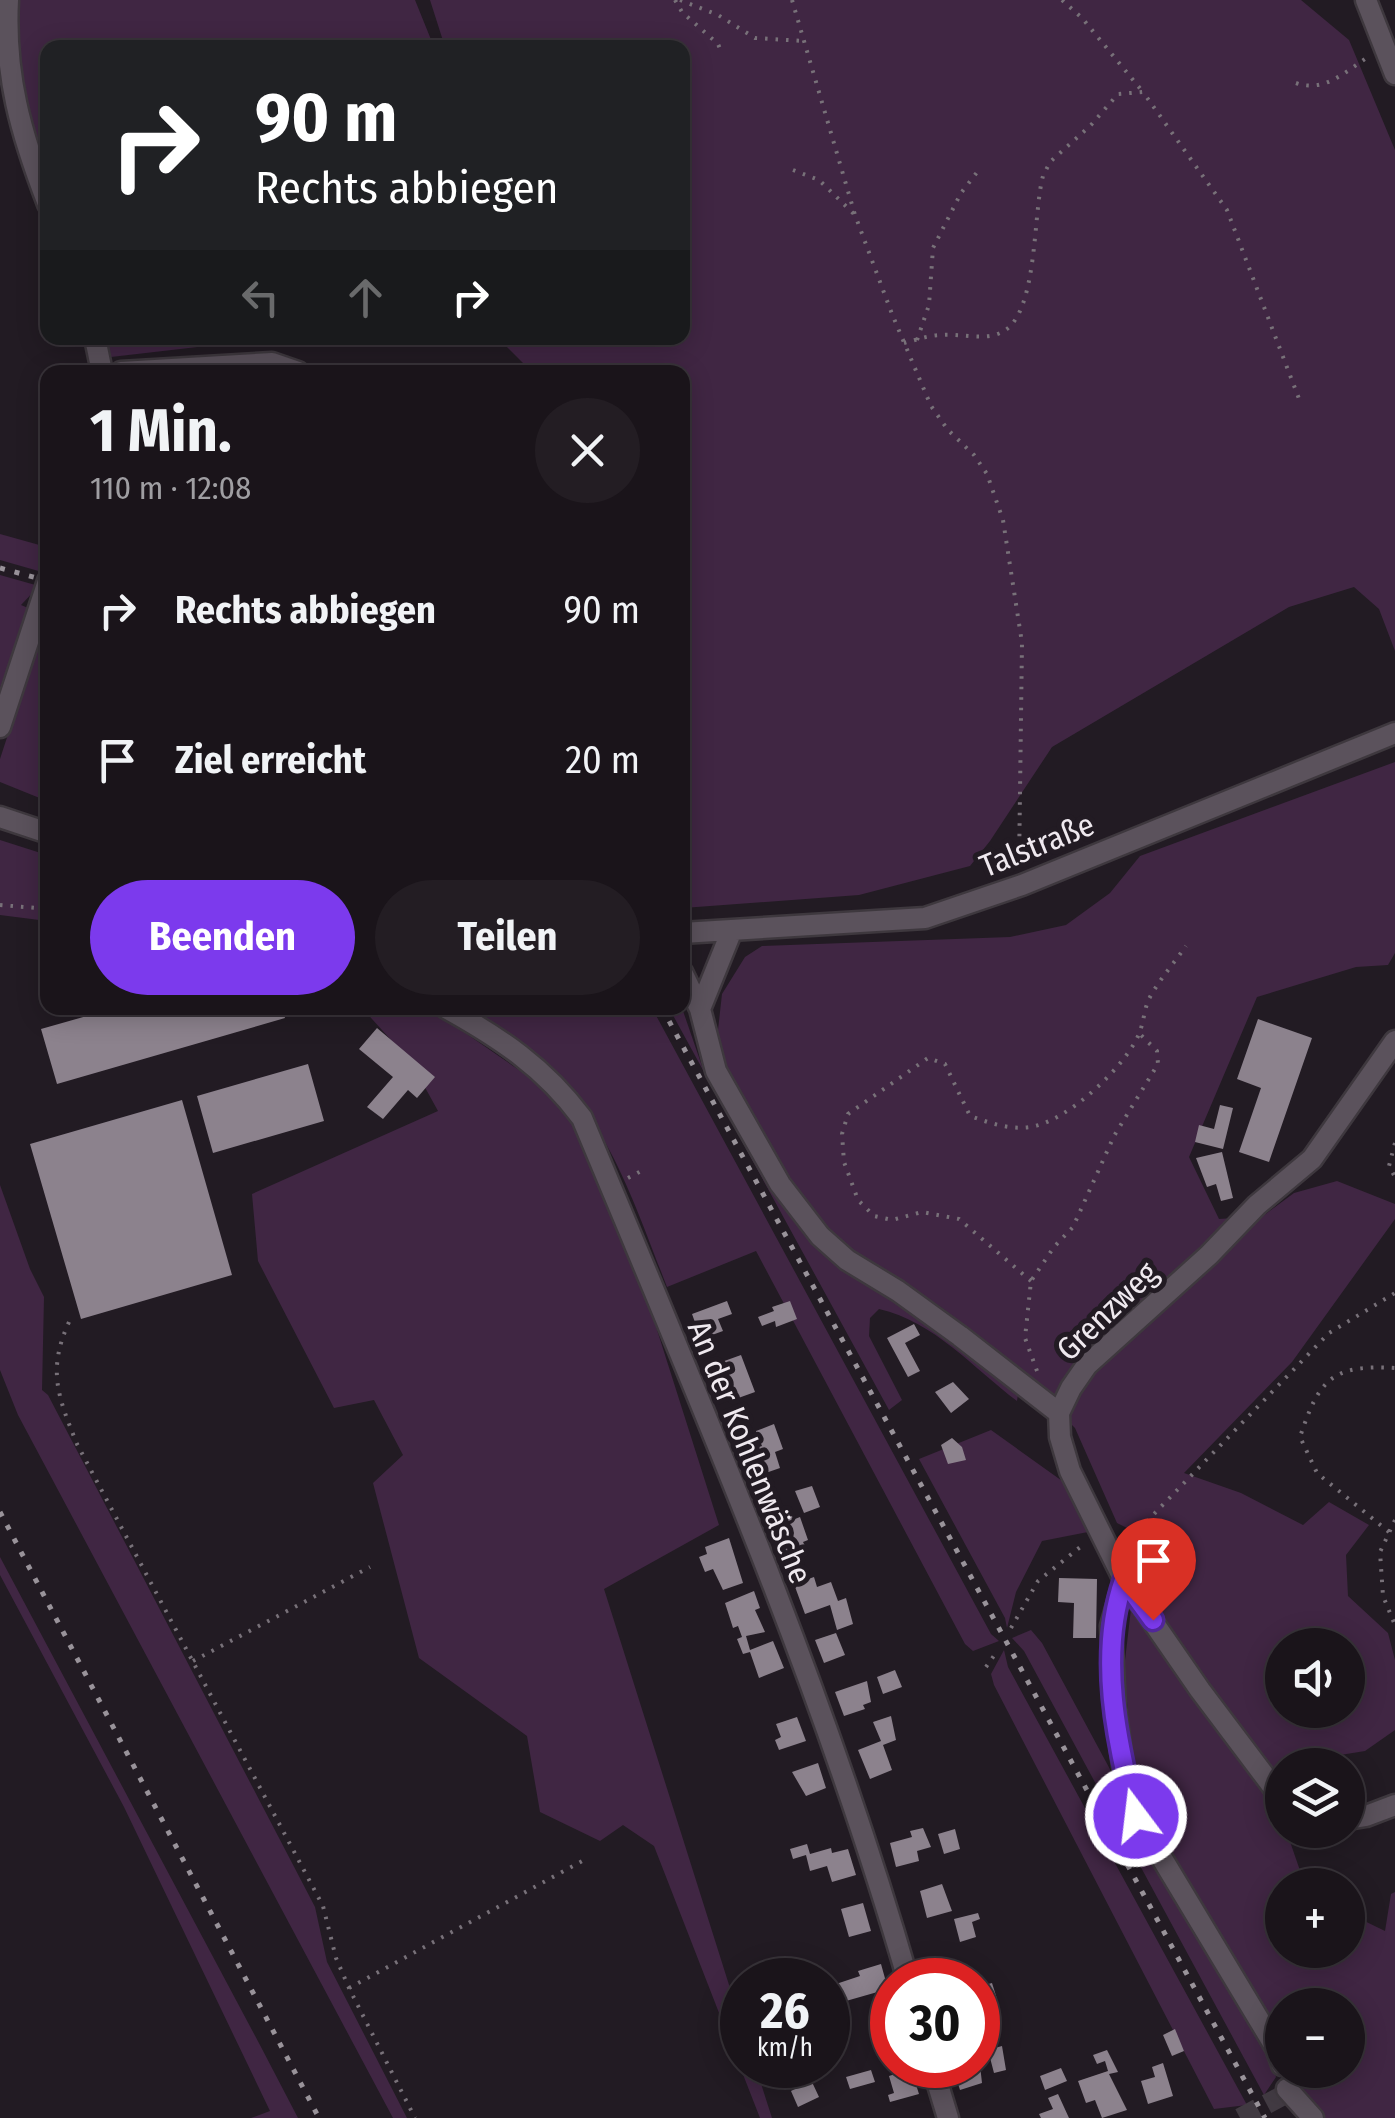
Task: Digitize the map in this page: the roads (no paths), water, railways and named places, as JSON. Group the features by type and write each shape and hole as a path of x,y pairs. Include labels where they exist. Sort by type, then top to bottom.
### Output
{"street":[{"path":"8,0 8,70 25,145 40,183"},
{"path":"1366,0 1390,43 1395,74"},
{"path":"238,365 278,365"},
{"path":"0,727 40,606"},
{"name":"Talstraße","path":"690,932 925,918 1022,885 1395,733"},
{"path":"0,816 40,829"},
{"path":"700,1009 732,930"},
{"path":"690,988 700,1009 716,1072 780,1184 820,1236 1059,1413"},
{"name":"An der Kohlenwäsche","path":"457,1015 524,1056 557,1085 582,1118 712,1432 822,1718 877,1874 902,1958"},
{"name":"Grenzweg","path":"1265,1776 1124,1580 1070,1471 1060,1437 1059,1413 1070,1388 1087,1365 1209,1255 1257,1205 1312,1159 1395,1041"},
{"path":"1124,1580 1111,1626 1115,1707 1123,1766 1136,1816 1265,2030"},
{"path":"1365,1814 1392,1806 1395,1828"},
{"path":"939,2088 948,2118"},
{"path":"1290,2088 1313,2118"}],"tunnel":[{"path":"1240,2118 1282,2096"}],"railway":[{"path":"0,568 40,579"},
{"path":"666,1015 1265,2118"},
{"path":"0,1512 319,2118"}]}
